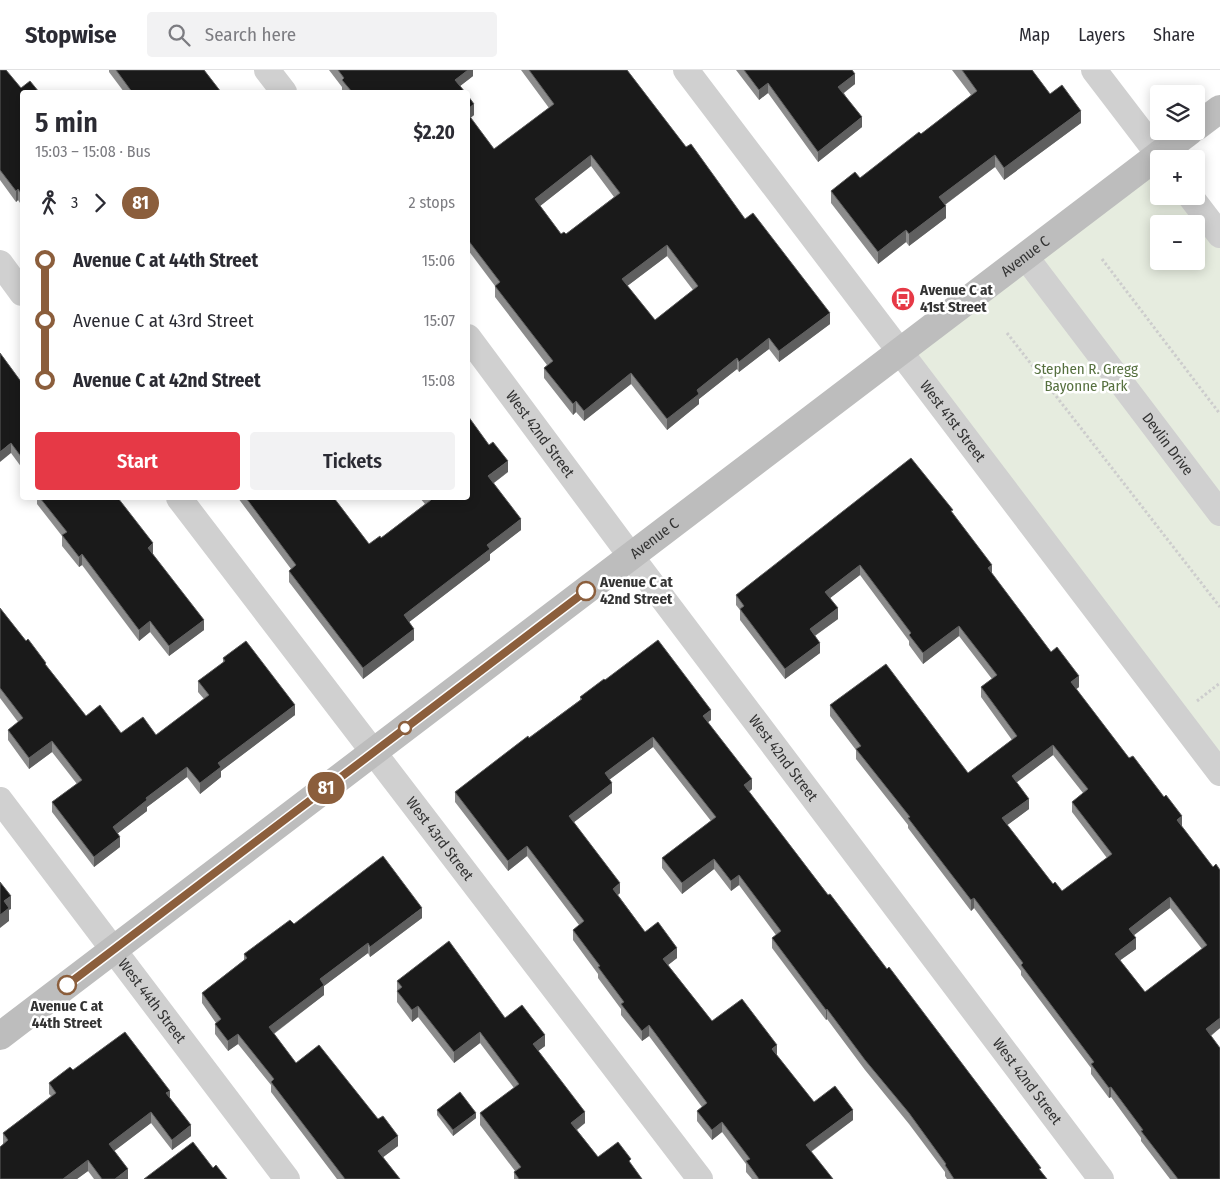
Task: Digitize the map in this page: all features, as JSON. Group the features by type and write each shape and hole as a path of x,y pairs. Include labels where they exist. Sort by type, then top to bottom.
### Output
{"main road":[{"path":"1205,120 1220,109"},
{"name":"Avenue C","path":"1169,150 1180,140"},
{"name":"Avenue C","path":"0,1036 630,555 1026,256 1150,165"}],"street":[{"path":"267,70 282,90"},
{"name":"West 41st Street","path":"686,70 1220,774"},
{"path":"1094,70 1156,150"},
{"path":"1197,205 1220,235"},
{"name":"Devlin Drive","path":"1026,256 1220,513"},
{"path":"0,263 20,290"},
{"name":"West 42nd Street","path":"470,340 1101,1179"},
{"name":"West 43rd Street","path":"181,500 700,1179"},
{"name":"West 44th Street","path":"0,800 287,1179"}],"path":[{"path":"1102,259 1220,414"},
{"path":"1006,333 1220,607"}],"green space":[{"name":"Stephen R. Gregg Bayonne Park","path":"1150,166 1150,205 1197,205 1205,215 1150,215 1150,270 1205,270 1205,216 1220,235 1220,775 900,352"}],"building":[{"path":"0,70 6,70 21,88 30,81 37,90 20,90 20,192 18,189 16,191 0,170"},
{"path":"116,70 204,70 219,90 131,90"},
{"path":"338,70 468,70 455,80 463,90 350,90 342,80 344,78"},
{"path":"529,70 627,70 686,147 691,144 745,219 753,213 830,313 779,351 769,338 739,362 737,358 697,390 699,394 667,419 631,373 584,411 576,401 573,404 544,368 553,361 495,286 500,282 470,243 470,117 494,149 554,104","holes":["591,155 620,193 566,234 564,232 561,234 535,199","667,245 698,286 655,320 622,279"]},
{"path":"744,70 852,70 855,74 838,87 862,117 818,152 768,83 759,90"},
{"path":"962,70 1032,70 1050,94 1062,85 1081,111 1004,168 995,155 939,197 946,206 909,234 906,230 878,252 831,191 855,172 860,178 919,132 921,134 977,91"},
{"path":"470,99 474,104 470,107"},
{"path":"0,353 20,380 20,455 11,443 0,452"},
{"path":"470,419 489,445 493,442 508,461 488,476 521,519 487,545 490,549 404,615 414,629 363,668 289,571 296,565 247,500 336,500 369,544 380,536 381,538 431,500 470,500"},
{"path":"911,458 953,510 951,511 992,565 988,568 1051,652 1057,647 1079,676 1071,682 1129,758 1133,756 1164,797 1166,795 1182,816 1177,820 1213,867 1216,864 1220,870 1220,1018 1206,1029 1220,1048 1220,1179 1178,1179 1141,1131 1143,1130 1111,1087 1109,1088 1091,1064 1094,1062 1021,965 1023,963 974,898 971,900 908,818 910,817 856,749 861,746 830,705 886,664 968,773 1017,736 981,687 997,675 959,626 923,653 909,635 911,633 860,565 825,592 838,608 810,629 820,643 785,669 740,609 744,606 736,595","holes":["1053,745 1088,789 1072,802 1112,854 1062,891 1055,882 1053,884 1002,818 1029,799 1012,776","1170,897 1207,945 1145,992 1115,954 1136,938 1129,929"]},
{"path":"42,500 120,500 153,543 148,548 204,620 169,646 150,621 139,630 82,554 79,557 62,535 67,532"},
{"path":"0,608 26,641 28,639 86,716 100,705 121,733 143,717 156,735 209,695 198,681 225,661 223,658 246,641 295,705 218,763 221,767 200,783 187,767 146,798 147,800 113,827 120,837 94,857 52,802 82,780 52,741 29,758 8,730 23,718 0,688"},
{"path":"658,640 711,710 703,716 752,779 744,785 828,895 830,894 887,969 889,967 1041,1168 1039,1169 1047,1179 954,1179 946,1164 909,1113 865,1060 772,938 781,931 739,875 731,881 714,859 682,883 662,858 716,817 653,737 605,773 612,783 569,816 620,883 613,889 645,932 658,922 677,948 663,959 712,1021 742,999 777,1045 772,1049 814,1102 835,1086 853,1110 806,1145 833,1179 759,1179 746,1161 750,1159 722,1122 712,1130 697,1111 707,1103 649,1025 642,1031 621,1004 624,1002 573,930 584,921 527,846 508,861 455,792 528,736 529,738 582,699 580,697"},
{"path":"383,856 422,908 370,947 368,943 320,979 324,985 269,1027 296,1063 319,1045 378,1119 383,1116 398,1136 378,1151 400,1179 345,1179 271,1082 274,1079 238,1034 228,1041 215,1024 221,1019 202,993 247,958 244,954 290,920 294,924"},
{"path":"0,882 11,896 4,901 9,908 0,915"},
{"path":"449,941 505,1018 522,1005 545,1035 533,1044 585,1112 571,1123 598,1157 618,1142 631,1159 629,1161 642,1179 519,1179 514,1172 521,1167 480,1113 519,1084 480,1032 454,1052 418,1006 412,1010 397,991 402,987 397,981"},
{"path":"125,1032 170,1091 166,1093 191,1125 172,1140 151,1112 109,1144 128,1169 115,1179 102,1179 88,1160 63,1179 0,1179 0,1147 8,1140 3,1133 56,1093 49,1083 70,1067 73,1070"},
{"path":"460,1092 476,1113 453,1130 437,1110"},
{"path":"193,1142 213,1168 216,1165 227,1179 144,1179"}],"bus line":[{"name":"81","path":"67,985 586,591"}],"place":[{"name":"Avenue C at 41st Street","path":"903,299"},
{"name":"Avenue C at 42nd Street","path":"586,591"},
{"name":"Avenue C at 44th Street","path":"67,985"}]}
